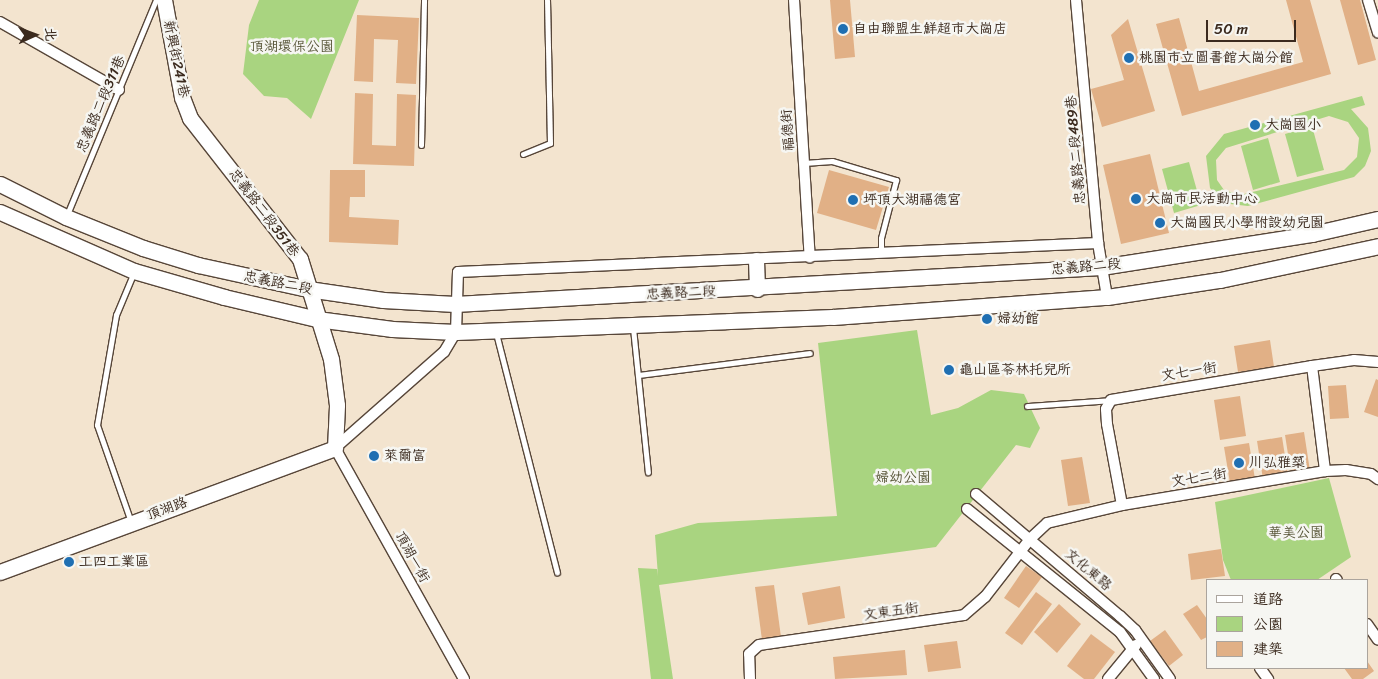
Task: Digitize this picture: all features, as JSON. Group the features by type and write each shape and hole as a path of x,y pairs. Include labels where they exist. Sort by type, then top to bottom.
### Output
{"main road":[{"name":"新興街241巷","path":"164,0 182,97 190,118"},
{"name":"忠義路二段351巷","path":"190,118 300,259 318,319"},
{"name":"忠義路二段","path":"0,184 66,217 142,248 198,265 308,290 383,300 455,304 758,289 1101,267 1312,234 1378,218"},
{"name":"忠義路二段","path":"0,212 134,271 224,298 318,319 392,329 456,332 833,316 1106,297 1220,280 1378,246"},
{"path":"756,260 758,289"},
{"path":"318,319 331,359 337,405 335,448"},
{"name":"頂湖路","path":"0,572 335,448"}],"street":[{"name":"福德街","path":"794,0 810,258"},
{"name":"忠義路二段489巷","path":"1076,0 1098,243 1106,297"},
{"path":"1368,0 1378,32"},
{"path":"0,22 119,90"},
{"path":"456,332 455,304 458,272 810,258 1098,243"},
{"name":"頂湖路","path":"335,448 444,352 456,332"},
{"name":"文七一街","path":"1111,400 1354,360 1378,362"},
{"path":"1312,366 1325,471"},
{"path":"1111,400 1106,409 1107,424 1122,505"},
{"name":"頂湖一街","path":"335,448 464,679"},
{"name":"文七二街","path":"1030,539 1047,523 1122,505 1325,471 1346,470 1371,474 1378,479"},
{"name":"文化東路","path":"976,494 1097,595 1141,638 1170,679"},
{"name":"文化東路","path":"967,509 1021,550 1120,632 1154,679"},
{"name":"文東五街","path":"750,679 749,654 759,645 964,616 985,597 1030,539"},
{"path":"1368,625 1378,640"},
{"path":"1108,679 1141,638"}],"lane":[{"name":"忠義路二段311巷","path":"66,217 156,0"},
{"path":"420,146 424,0"},
{"path":"524,154 550,143 547,0"},
{"path":"804,163 832,161 896,180 880,238 881,254"},
{"path":"131,523 97,425 116,315 134,271"},
{"path":"632,325 639,375 648,472"},
{"path":"495,330 558,572"},
{"path":"639,375 810,353"},
{"path":"1027,406 1111,400"}],"green space":[{"name":"頂湖環保公園","path":"259,0 359,0 311,119 287,98 264,96 243,74 249,25"},
{"path":"1362,96 1365,105 1351,109 1368,128 1371,151 1365,166 1354,177 1248,206 1230,204 1219,198 1210,188 1206,156 1224,134","holes":["1329,116 1348,122 1359,138 1357,157 1344,170 1240,195 1224,190 1217,180 1216,160 1226,148"]},
{"path":"1312,126 1324,170 1297,177 1285,134"},
{"path":"1268,138 1280,182 1253,190 1241,146"},
{"path":"1189,162 1201,205 1174,213 1162,169"},
{"name":"婦幼公園","path":"917,330 931,415 958,408 991,390 1024,394 1040,428 1030,448 1016,445 936,547 659,585 673,679 651,679 638,568 657,569 658,576 655,535 698,523 837,516 818,343"},
{"name":"華美公園","path":"1329,478 1351,557 1318,579 1231,579 1223,560 1215,502"}],"building":[{"name":"自由聯盟生鮮超市大崗店","path":"830,0 850,0 855,57 835,59"},
{"path":"1286,0 1310,0 1331,74 1182,116 1156,24 1179,18 1199,91 1303,62"},
{"path":"1340,0 1360,0 1376,60 1358,65"},
{"path":"357,15 419,18 416,84 396,83 398,40 374,39 373,82 354,81"},
{"name":"桃園市立圖書館大崗分館","path":"1128,19 1155,111 1102,127 1091,89 1124,80 1111,35"},
{"path":"355,93 373,94 372,145 396,146 397,94 416,95 414,166 353,164"},
{"name":"大崗市民活動中心","path":"1150,154 1169,233 1121,244 1103,165"},
{"path":"330,170 365,170 365,197 350,197 349,217 399,220 398,245 329,242"},
{"name":"坪頂大湖福德宮","path":"829,170 889,187 876,230 817,213"},
{"path":"1270,340 1274,367 1238,372 1234,346"},
{"path":"1376,379 1378,380 1378,417 1364,412"},
{"path":"1346,385 1349,418 1330,419 1328,386"},
{"path":"1240,396 1246,436 1220,440 1214,400"},
{"path":"1304,432 1310,471 1291,473 1285,435"},
{"path":"1282,437 1288,475 1263,479 1257,441"},
{"name":"川弘雅築","path":"1249,443 1255,479 1230,483 1224,447"},
{"path":"1082,457 1090,503 1068,506 1061,460"},
{"path":"1221,549 1225,576 1191,580 1188,554"},
{"path":"1026,566 1042,577 1019,608 1004,598"},
{"path":"774,585 781,637 762,640 755,587"},
{"path":"840,586 845,618 808,625 802,593"},
{"path":"1036,592 1052,604 1022,645 1005,633"},
{"path":"1059,604 1081,624 1057,653 1034,632"},
{"path":"1197,605 1206,618 1206,638 1201,640 1183,614"},
{"path":"1165,630 1183,655 1169,666 1150,641"},
{"path":"1091,634 1115,652 1094,679 1084,679 1067,666"},
{"path":"957,641 961,668 928,672 924,645"},
{"path":"905,650 907,675 835,679 833,657"},
{"path":"1368,662 1374,671 1363,679 1352,679 1345,669 1368,669"}],"place":[{"name":"自由聯盟生鮮超市大崗店","path":"843,29"},
{"name":"桃園市立圖書館大崗分館","path":"1129,58"},
{"name":"大崗國小","path":"1255,125"},
{"name":"大崗市民活動中心","path":"1136,199"},
{"name":"坪頂大湖福德宮","path":"853,200"},
{"name":"大崗國民小學附設幼兒園","path":"1160,223"},
{"name":"婦幼館","path":"987,319"},
{"name":"龜山區苓林托兒所","path":"949,370"},
{"name":"萊爾富","path":"374,456"},
{"name":"川弘雅築","path":"1239,463"},
{"name":"工四工業區","path":"69,562"}]}
